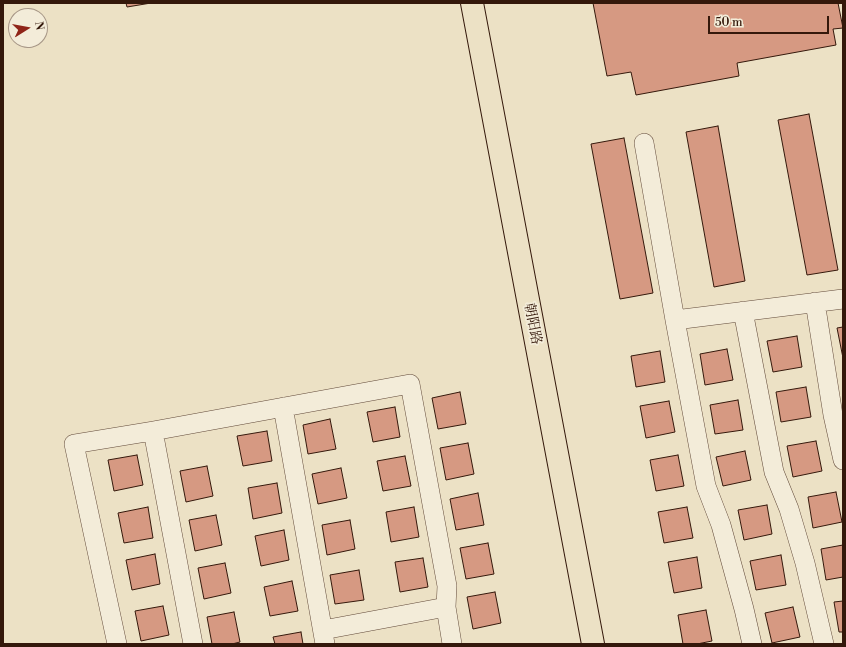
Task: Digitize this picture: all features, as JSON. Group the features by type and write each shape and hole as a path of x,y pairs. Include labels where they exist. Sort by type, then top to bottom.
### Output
{"main road":[{"name":"朝阳路","path":"472,3 593,644"}],"lane":[{"path":"644,143 706,486 721,525 752,644"},
{"path":"675,320 843,299"},
{"path":"815,302 833,415 843,460"},
{"path":"743,311 774,472 789,509 805,563 824,644"},
{"path":"117,644 74,444 410,384 447,586 446,607 452,644"},
{"path":"282,407 324,637 446,607"},
{"path":"153,431 193,644"}],"building":[{"path":"126,3 151,3 127,7"},
{"path":"593,3 838,3 843,28 833,29 836,45 737,63 739,76 636,95 631,72 607,76"},
{"path":"809,114 838,270 807,275 778,120"},
{"path":"718,126 745,281 714,287 686,132"},
{"path":"624,138 653,293 620,299 591,144"},
{"path":"843,327 843,358 837,328"},
{"path":"797,336 802,367 773,372 767,341"},
{"path":"727,349 733,380 705,385 700,354"},
{"path":"660,351 665,382 636,387 631,356"},
{"path":"806,387 811,417 781,422 776,392"},
{"path":"460,392 466,424 438,429 432,398"},
{"path":"738,400 743,430 715,434 710,405"},
{"path":"669,401 675,432 646,438 640,406"},
{"path":"395,407 400,437 373,442 367,412"},
{"path":"330,419 336,449 308,454 303,425"},
{"path":"267,431 272,461 243,466 237,436"},
{"path":"816,441 822,471 793,477 787,446"},
{"path":"468,443 474,474 446,480 440,448"},
{"path":"745,451 751,480 723,486 716,457"},
{"path":"137,455 143,485 114,491 108,460"},
{"path":"678,455 684,486 656,491 650,460"},
{"path":"405,456 411,486 383,491 377,461"},
{"path":"207,466 213,496 186,502 180,471"},
{"path":"341,468 347,498 318,504 312,474"},
{"path":"277,483 282,513 253,519 248,488"},
{"path":"836,492 842,522 813,528 808,497"},
{"path":"478,493 484,525 456,530 450,499"},
{"path":"767,505 772,534 744,540 738,510"},
{"path":"148,507 153,538 124,543 118,513"},
{"path":"414,507 419,537 391,542 386,512"},
{"path":"687,507 693,538 664,543 658,512"},
{"path":"216,515 222,545 195,551 189,520"},
{"path":"350,520 355,549 327,555 322,525"},
{"path":"284,530 289,560 261,566 255,536"},
{"path":"488,543 494,574 466,579 460,548"},
{"path":"843,545 843,577 826,580 821,549"},
{"path":"155,554 160,584 132,590 126,560"},
{"path":"781,555 786,585 756,590 750,561"},
{"path":"697,557 702,588 674,593 668,562"},
{"path":"423,558 428,587 400,592 395,562"},
{"path":"225,563 231,593 204,599 198,568"},
{"path":"359,570 364,600 335,604 330,575"},
{"path":"292,581 298,611 270,616 264,587"},
{"path":"495,592 501,623 473,629 467,597"},
{"path":"843,601 843,632 839,632 834,602"},
{"path":"163,606 169,635 141,641 135,611"},
{"path":"793,607 800,637 772,643 765,613"},
{"path":"706,610 712,641 697,644 683,644 678,615"},
{"path":"234,612 240,642 232,644 212,644 207,617"},
{"path":"301,632 303,644 275,644 273,637"}]}
